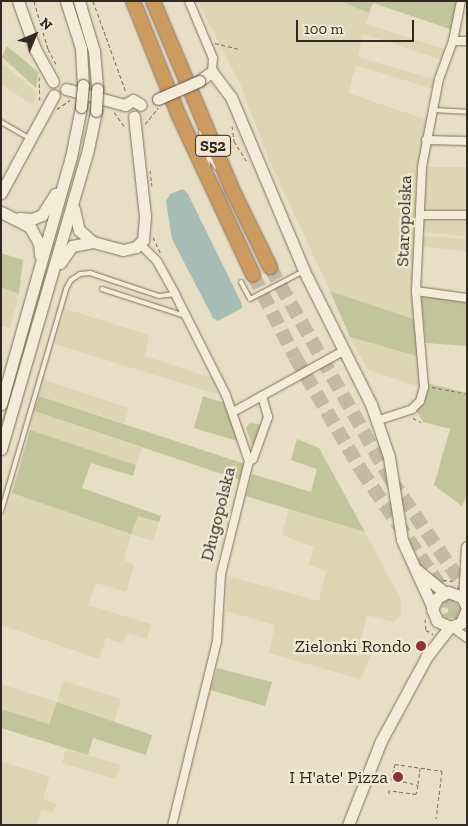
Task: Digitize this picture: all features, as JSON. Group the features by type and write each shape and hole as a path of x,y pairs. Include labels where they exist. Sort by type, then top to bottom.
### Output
{"highway":[{"path":"123,1 162,73"},
{"name":"S52","path":"133,1 247,279"},
{"name":"S52","path":"153,1 196,108 232,189 270,267"},
{"path":"157,1 162,23"}],"main road":[{"path":"18,1 35,49 53,81"},
{"path":"1,404 64,180 81,107 83,85 79,40 66,1"},
{"path":"1,449 74,199 96,111 97,89 94,51 79,1"},
{"path":"66,89 126,101 133,100 141,105 160,102 212,72 231,97 304,271 379,420 389,457 399,531 411,563 432,606 435,620 426,656"},
{"path":"53,81 63,82 66,89"},
{"path":"53,81 50,88 54,95"},
{"path":"54,95 61,95 66,89"},
{"path":"1,193 32,140 54,95"},
{"path":"126,101 126,113 134,117"},
{"path":"134,117 141,113 141,105"},
{"path":"48,290 68,249 78,243 93,242 123,250 140,244 144,235 145,216 134,117"},
{"path":"1,212 17,218 32,219 42,215 64,180"},
{"path":"74,199 76,224 93,242"},
{"path":"17,218 35,234 39,243 40,267"},
{"path":"348,825 381,741 426,656 466,612 464,562 467,547"},
{"path":"432,606 437,598 447,592 464,562"},
{"path":"411,563 447,592 466,612"},
{"path":"435,620 451,627"}],"street":[{"path":"190,1 213,58 212,72"},
{"name":"Staropolska","path":"424,387 416,292 426,140 432,110 453,41 461,1"},
{"path":"453,41 467,41"},
{"path":"426,140 467,141"},
{"path":"420,215 467,215"},
{"name":"Długopolska","path":"140,244 153,255 187,317 233,412 249,461 221,574 217,641 172,825"},
{"path":"416,292 467,298"},
{"path":"233,412 343,351"},
{"path":"379,420 408,411 420,400 424,387"},
{"path":"249,461 254,459 268,417 262,396"},
{"path":"451,627 467,638"}],"lane":[{"path":"196,108 215,198"},
{"path":"432,110 467,112"},
{"path":"179,116 232,189"},
{"path":"1,122 32,140"},
{"path":"247,279 250,298 304,271"},
{"path":"1,512 66,289 71,280 80,274 90,273 159,296 175,294"},
{"path":"102,289 187,317"}],"path":[{"path":"34,1 48,49 56,64"},
{"path":"93,1 126,101"},
{"path":"208,46 219,43 239,49"},
{"path":"42,73 38,79 43,104"},
{"path":"145,129 149,117 160,102"},
{"path":"152,232 168,268 164,274"},
{"path":"424,387 440,386 467,394"},
{"path":"408,411 422,422"},
{"path":"391,780 394,764 442,772 436,819"},
{"path":"389,795 389,790 416,794 420,768"},
{"path":"373,773 391,780 418,784"}],"shaded area":[{"path":"198,1 340,1 369,13 366,24 447,50 443,60 363,34 358,57 436,80 433,89 356,65 348,93 427,120 421,149 415,270 417,320 330,291 270,162 241,86"},
{"path":"1,62 37,93 33,105 1,84"},
{"path":"424,167 467,167 467,214 423,213"},
{"path":"433,217 467,217 467,236 423,232 422,222"},
{"path":"425,236 467,239 467,252 421,246"},
{"path":"1,287 19,294 10,328 1,326"},
{"path":"66,309 149,335 145,356 212,378 219,391 216,394 55,344"},
{"path":"350,337 420,357 420,387 368,370"},
{"path":"44,380 129,408 124,423 39,396"},
{"path":"34,411 142,448 136,465 30,430"},
{"path":"12,493 131,534 124,560 134,565 126,592 96,583 88,605 151,624 147,639 127,633 123,644 106,638 99,659 1,625 1,526"},
{"path":"289,509 365,532 401,600 401,615 394,622 367,615 359,646 373,652 360,679 269,653 275,625 226,611 227,576 319,601 326,571 309,565 314,547 282,535"},
{"path":"138,516 159,522 153,541 131,534"},
{"path":"63,681 121,699 114,722 58,702 49,724 1,709 1,684 57,702"},
{"path":"66,749 121,765 115,779 62,763"},
{"path":"1,761 50,777 43,799 57,804 53,813 42,809 36,825 1,825"}],"green space":[{"path":"340,1 459,1 453,30 373,3 369,13"},
{"path":"7,46 38,72 36,88 2,57"},
{"path":"1,253 23,260 19,294 1,287"},
{"path":"44,269 47,270 1,431 1,423"},
{"path":"330,291 417,320 420,357 350,337"},
{"path":"424,296 467,301 467,346 426,343 421,300"},
{"path":"426,383 467,393 467,494 462,506 434,485 450,429 423,422 416,410 422,404"},
{"path":"39,396 245,464 240,480 34,411"},
{"path":"203,396 225,403 241,442 194,428"},
{"path":"250,423 263,425 253,447 246,428"},
{"path":"30,430 136,465 133,476 91,463 82,488 161,516 159,522 138,516 131,534 12,493"},
{"path":"297,439 319,448 365,532 246,496 252,474 311,492 317,469 291,460"},
{"path":"452,600 458,604 459,612 455,618 447,619 442,615 448,612 448,608 441,607 445,601"},
{"path":"217,668 272,682 265,706 210,690"},
{"path":"57,702 152,735 146,755 93,738 88,755 1,728 1,709 49,724"}],"water":[{"path":"183,189 188,194 242,304 242,308 218,321 213,318 172,239 166,201 170,194"}],"tunnel":[{"path":"270,267 391,480 467,591"},
{"path":"253,275 295,357 361,470 467,625"}],"place":[{"name":"Zielonki Rondo","path":"421,646"},
{"name":"I H'ate' Pizza","path":"398,777"}]}
